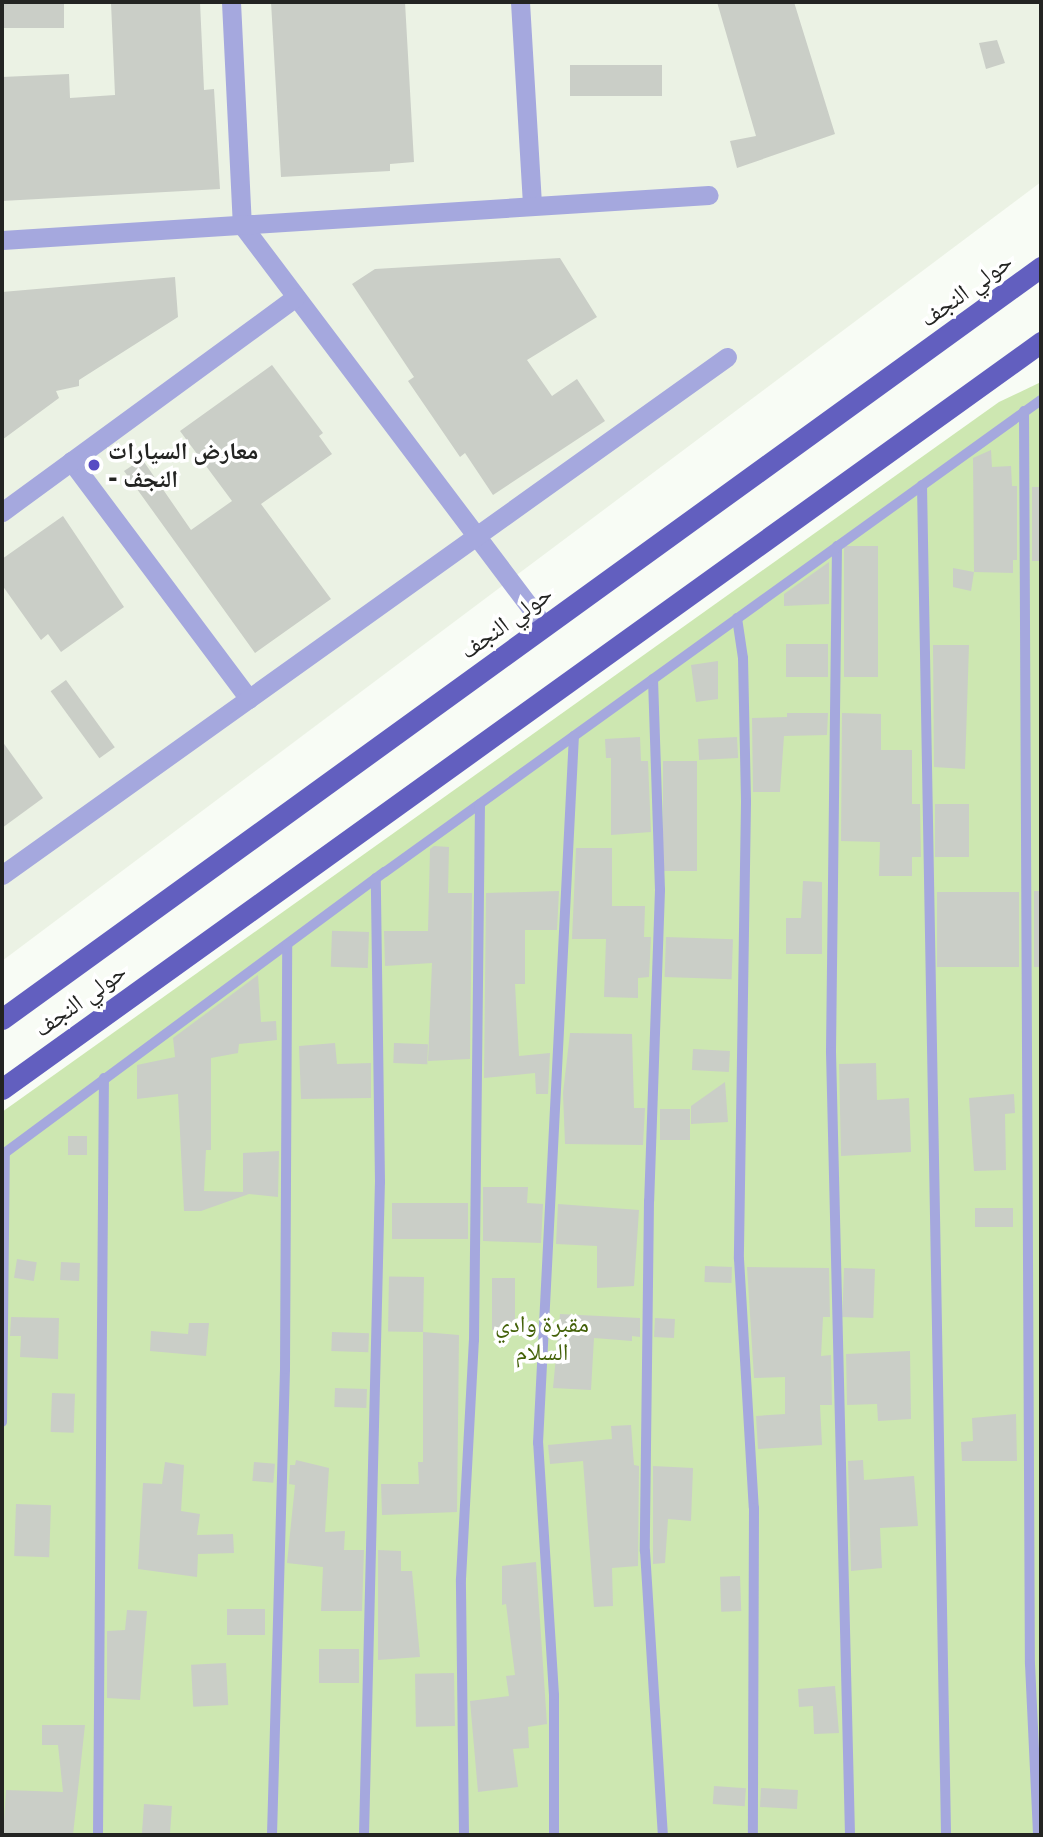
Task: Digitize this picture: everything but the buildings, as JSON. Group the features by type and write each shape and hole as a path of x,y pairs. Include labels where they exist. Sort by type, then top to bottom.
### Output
{"main road":[{"name":"حولي النجف","path":"2,1019 1041,267"},
{"name":"حولي النجف","path":"2,1089 1041,342"}],"street":[{"path":"231,2 242,225 545,627"},
{"path":"520,2 532,206"},
{"path":"2,240 709,195"},
{"path":"2,512 296,297"},
{"path":"2,875 727,357"},
{"path":"71,461 248,699"}],"lane":[{"path":"2,1422 3,1154 376,878 1041,400"},
{"path":"1024,411 1030,1650 1038,1835"},
{"path":"922,485 946,1835"},
{"path":"837,546 831,1052 850,1835"},
{"path":"737,618 743,658 746,803 739,1259 754,1508 753,1835"},
{"path":"653,679 660,890 650,1162 645,1551 663,1835"},
{"path":"554,1835 554,1695 538,1444 574,736"},
{"path":"464,1835 461,1579 474,1340 480,804"},
{"path":"363,1835 380,1182 376,878"},
{"path":"272,1835 285,1369 287,945"},
{"path":"98,1835 104,1078"}],"shaded area":[{"path":"2,2 1041,2 1041,182 2,961"}],"green space":[{"name":"مقبرة وادي السلام","path":"1041,382 1041,1835 2,1835 2,1112 999,402"}],"place":[{"name":"معارض السيارات - النجف","path":"94,465"}]}
